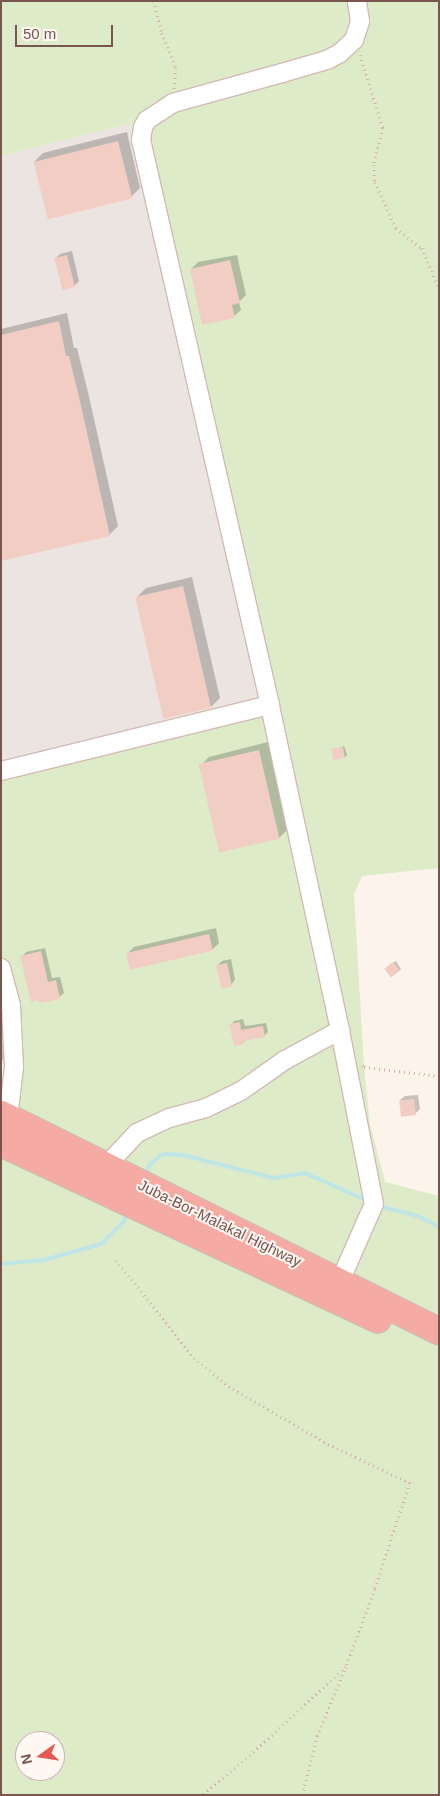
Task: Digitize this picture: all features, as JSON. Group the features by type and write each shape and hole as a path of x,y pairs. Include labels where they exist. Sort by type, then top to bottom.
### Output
{"highway":[{"name":"Juba-Bor-Malakal Highway","path":"5,1116 156,1203 439,1348"},
{"name":"Juba-Bor-Malakal Highway","path":"1,1143 111,1178"},
{"name":"Juba-Bor-Malakal Highway","path":"156,1203 340,1281 439,1331"}],"street":[{"path":"340,1281 374,1204 340,1030 270,705 141,140 143,127 147,120 173,103 327,60 340,53 354,40 360,21 357,1"},
{"path":"1,771 270,705"},
{"path":"1,968 11,1006 14,1067 5,1116"},
{"path":"111,1178 136,1133 168,1118 206,1108 242,1091 285,1060 340,1030"}],"path":[{"path":"154,1 162,33 176,68 173,103"},
{"path":"354,40 384,128 374,165 375,182 396,228 422,248 439,288"},
{"path":"359,1060 364,1067 439,1076"},
{"path":"116,1260 194,1358 233,1390 328,1444 410,1483 375,1589 317,1736 302,1795"},
{"path":"203,1795 254,1752 346,1666"}],"shaded area":[{"path":"130,124 265,703 1,767 1,156"}],"green space":[{"path":"1,1 439,1 439,868 362,876 354,894 364,1067 370,1124 385,1182 439,1196 439,1795 1,1795 1,1092 3,1093 13,1067 1,1013 1,767 265,703 130,124 1,156"}],"building":[{"path":"118,141 132,198 48,219 34,162"},
{"path":"67,255 75,287 62,290 54,258"},
{"path":"230,260 240,303 232,305 235,318 202,325 190,269"},
{"path":"59,321 66,356 69,356 80,401 110,536 1,561 1,335"},
{"path":"183,586 211,708 163,719 135,597"},
{"path":"343,747 345,758 333,760 331,749"},
{"path":"259,750 279,839 219,853 199,764"},
{"path":"209,934 213,951 130,970 126,953"},
{"path":"41,951 48,982 56,980 60,999 39,1003 39,1000 31,1002 20,956"},
{"path":"393,962 400,971 391,977 384,969"},
{"path":"227,963 232,986 221,989 216,965"},
{"path":"240,1022 241,1030 263,1026 265,1037 243,1041 244,1044 234,1046 229,1024"},
{"path":"414,1099 416,1115 401,1117 399,1101"}],"waterway":[{"path":"145,1176 150,1164 163,1154 183,1155 274,1178 305,1173 368,1201"},
{"path":"379,1206 418,1216 439,1227"},
{"path":"1,1264 44,1260 101,1244 123,1223 127,1214"}]}
